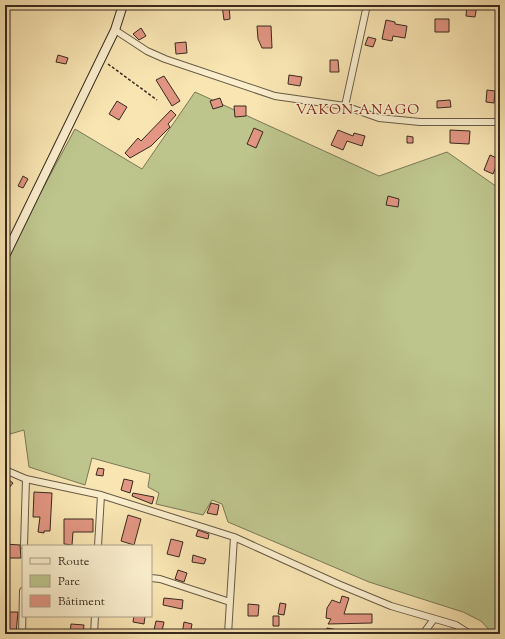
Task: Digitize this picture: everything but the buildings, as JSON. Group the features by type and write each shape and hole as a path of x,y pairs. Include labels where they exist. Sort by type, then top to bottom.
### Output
{"main road":[{"path":"5,256 100,58 115,30 123,5"}],"street":[{"path":"345,106 367,5"},
{"path":"115,30 147,51 221,79 275,96 345,106 386,119 420,122 500,122"},
{"path":"5,470 26,479 101,495 234,537 391,606 456,625 470,634"},
{"path":"24,545 26,479"},
{"path":"98,545 101,495"},
{"path":"228,634 234,537"},
{"path":"152,578 160,579 230,602"},
{"path":"22,617 22,634"},
{"path":"94,634 95,617"},
{"path":"423,634 434,619"}],"path":[{"path":"100,58 157,100"}],"green space":[{"path":"195,92 379,176 447,152 500,189 500,634 493,634 481,621 463,612 369,582 228,522 222,504 212,500 203,515 156,504 159,493 148,487 150,474 92,458 85,485 29,467 24,430 10,434 5,455 5,265 29,214 75,129 142,169"}],"district":[{"name":"VAKON-ANAGO","path":"358,111"}]}
